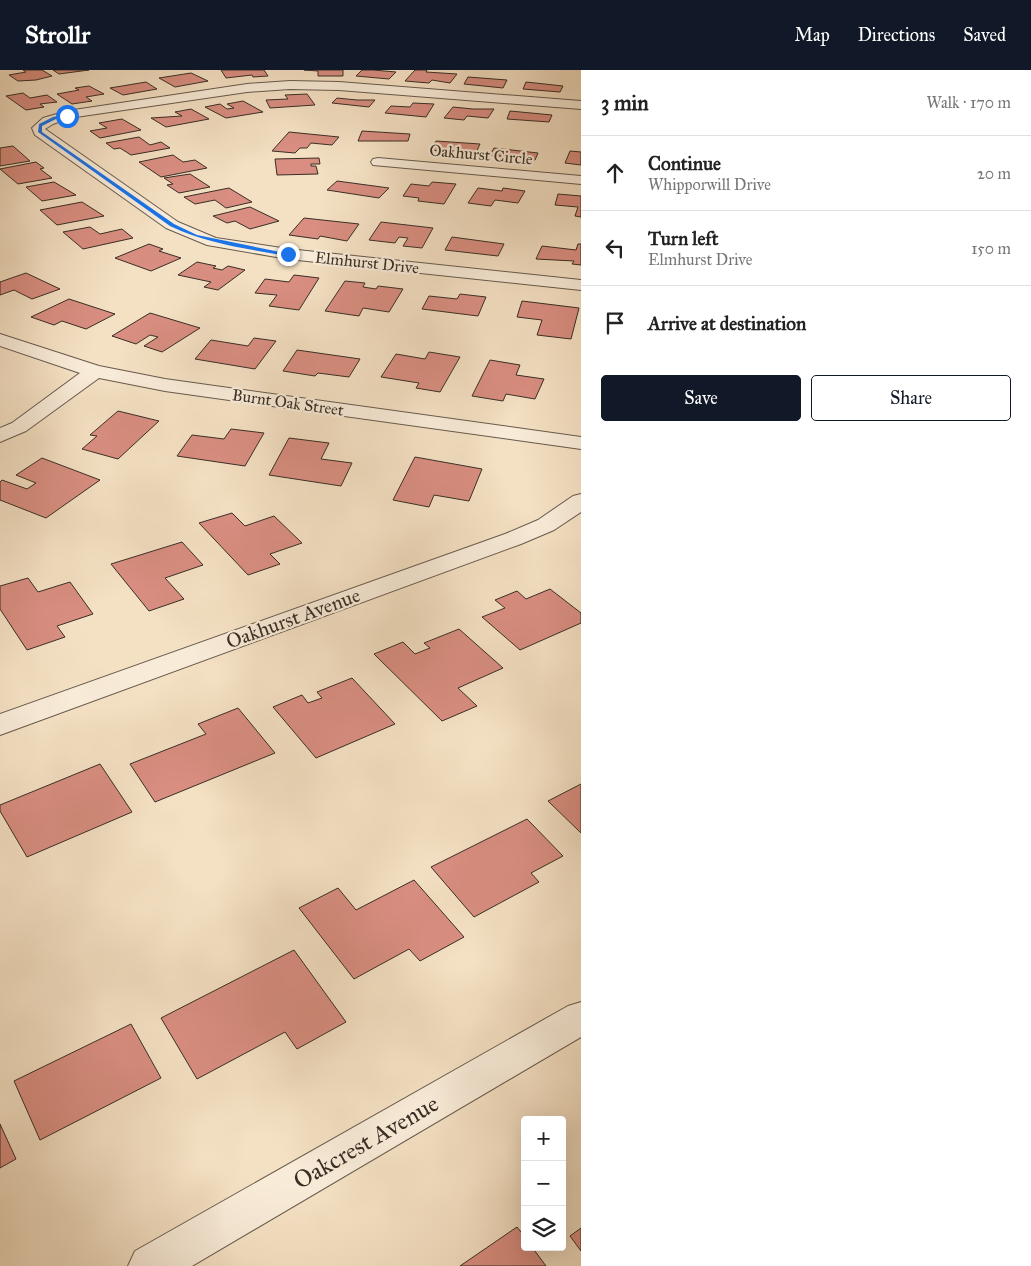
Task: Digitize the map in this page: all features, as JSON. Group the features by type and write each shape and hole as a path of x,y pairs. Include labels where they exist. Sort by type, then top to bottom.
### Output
{"street":[{"name":"Elmhurst Drive","path":"581,105 339,86 282,85 247,88 67,116 48,121 38,128 46,137 60,144 172,225 213,242 288,254 581,285"},
{"name":"Oakhurst Circle","path":"378,162 581,180"},
{"name":"Burnt Oak Street","path":"0,340 95,371 165,385 581,443"},
{"path":"0,436 19,427 95,371"},
{"name":"Oakhurst Avenue","path":"0,725 513,539 546,524 581,500"},
{"name":"Oakcrest Avenue","path":"150,1266 581,1018"}],"building":[{"path":"23,70 42,70 52,76 36,80 18,81 9,75 26,72"},
{"path":"53,70 89,70 59,74"},
{"path":"221,70 264,70 268,76 253,77 252,75 226,78"},
{"path":"304,70 343,70 343,76 318,76 318,71"},
{"path":"362,70 396,72 389,79 356,76"},
{"path":"415,70 457,74 450,83 432,80 429,83 405,81"},
{"path":"191,73 208,81 175,87 159,78"},
{"path":"468,77 507,80 503,88 464,84"},
{"path":"146,82 157,89 123,95 110,88"},
{"path":"526,82 563,86 560,92 523,89"},
{"path":"89,86 104,94 86,97 92,101 72,104 57,94 79,90 75,88"},
{"path":"23,93 30,98 47,95 57,102 40,104 44,107 26,110 6,96"},
{"path":"307,94 315,105 270,108 266,100 288,99 285,95"},
{"path":"337,98 375,100 369,107 332,103"},
{"path":"243,101 263,112 226,118 205,107 220,104 227,109 234,108 227,104"},
{"path":"413,103 434,104 426,117 385,113 391,106 410,107"},
{"path":"453,107 494,109 488,118 467,116 464,120 444,118"},
{"path":"191,109 209,119 166,127 151,118 182,116 175,112"},
{"path":"510,111 552,115 549,122 507,119"},
{"path":"122,119 141,130 100,138 90,131 107,128 99,123"},
{"path":"362,131 410,134 408,141 358,141"},
{"path":"289,132 339,137 332,145 311,143 307,148 300,148 295,153 272,151"},
{"path":"139,137 150,145 161,142 170,148 131,155 120,148 114,149 106,143"},
{"path":"436,141 480,144 474,157 452,155 453,153 431,150"},
{"path":"13,146 30,161 0,166 0,148"},
{"path":"494,148 538,153 535,160 490,155"},
{"path":"570,151 581,152 581,165 565,163"},
{"path":"173,155 183,162 195,160 207,168 161,177 139,162"},
{"path":"319,158 320,164 311,164 311,166 316,166 318,174 277,175 275,159"},
{"path":"36,162 44,168 40,169 52,178 18,184 0,169"},
{"path":"190,174 210,187 179,193 167,185 173,184 164,178"},
{"path":"337,181 389,188 379,198 327,190"},
{"path":"54,182 76,195 42,201 26,187"},
{"path":"432,182 456,184 444,204 418,201 419,198 403,196 411,184 429,186"},
{"path":"229,188 252,202 226,208 215,200 195,204 184,197"},
{"path":"478,188 502,191 503,188 525,191 518,203 495,200 491,206 468,203"},
{"path":"558,194 581,196 581,217 575,216 578,207 555,205"},
{"path":"82,202 104,216 57,225 40,210"},
{"path":"250,207 279,221 250,229 235,221 227,223 213,216"},
{"path":"304,218 359,224 347,241 320,236 318,239 289,235"},
{"path":"381,222 433,228 422,248 403,246 408,238 399,237 395,243 369,240"},
{"path":"90,227 100,234 122,229 133,238 83,249 63,232"},
{"path":"452,237 504,244 498,256 445,250"},
{"path":"149,244 163,249 159,251 181,258 151,271 115,258"},
{"path":"578,244 581,244 581,265 572,264 574,261 536,259 542,246 576,250"},
{"path":"197,262 216,266 213,268 222,270 228,266 245,270 218,290 204,287 211,282 178,275"},
{"path":"26,273 60,289 32,299 14,290 0,295 0,282"},
{"path":"294,275 319,278 299,310 269,306 277,295 255,293 265,279 289,282"},
{"path":"345,281 365,283 363,287 376,289 378,286 403,289 389,312 363,308 359,316 325,311"},
{"path":"460,294 486,297 478,316 422,309 429,296 457,299"},
{"path":"69,299 115,314 86,329 62,321 54,325 31,317"},
{"path":"522,301 579,308 571,339 537,335 542,320 517,317"},
{"path":"150,313 200,328 162,352 144,346 158,337 150,335 136,344 112,336"},
{"path":"254,338 276,341 255,369 195,359 211,340 248,346"},
{"path":"297,350 360,359 349,377 318,373 315,376 283,371"},
{"path":"429,352 460,357 440,392 416,388 419,383 381,377 396,354 425,359"},
{"path":"490,360 520,365 516,375 544,379 535,399 506,394 503,401 472,396"},
{"path":"118,411 159,421 118,459 82,449 97,436 90,435"},
{"path":"231,429 264,433 245,466 177,456 192,435 224,439"},
{"path":"289,438 329,443 321,459 352,463 341,486 269,475"},
{"path":"415,457 482,469 469,501 434,495 429,507 393,500"},
{"path":"42,458 100,480 46,518 0,500 0,482 2,480 27,489 36,483 16,475"},
{"path":"232,513 245,526 274,516 302,543 270,554 280,564 248,575 199,523"},
{"path":"182,542 203,565 165,578 184,599 149,611 111,564"},
{"path":"28,578 38,592 70,582 93,614 57,626 65,637 27,650 0,609 0,586"},
{"path":"550,589 581,613 581,623 520,650 482,617 505,608 495,600 517,591 526,599"},
{"path":"459,629 503,668 458,688 477,706 442,721 374,654 403,642 415,654 430,648 424,643"},
{"path":"352,678 395,724 316,758 273,707 302,695 308,703 322,698 317,692"},
{"path":"238,708 275,753 155,802 130,764 206,734 198,724"},
{"path":"100,764 132,812 27,857 0,811 0,805"},
{"path":"581,784 581,833 548,801"},
{"path":"527,819 563,856 531,873 539,882 474,917 431,867"},
{"path":"414,880 464,937 420,961 409,949 354,979 299,908 338,888 356,910"},
{"path":"294,950 346,1022 297,1049 285,1032 197,1079 161,1018"},
{"path":"131,1024 161,1078 40,1140 14,1081"},
{"path":"0,1124 16,1159 0,1168"},
{"path":"517,1227 521,1232 521,1251 535,1251 546,1266 460,1266"},
{"path":"581,1228 581,1251 570,1236"}],"route":[{"path":"67,116 55,118 40,125 38,128 46,137 60,144 172,225 213,242 288,254"}]}
